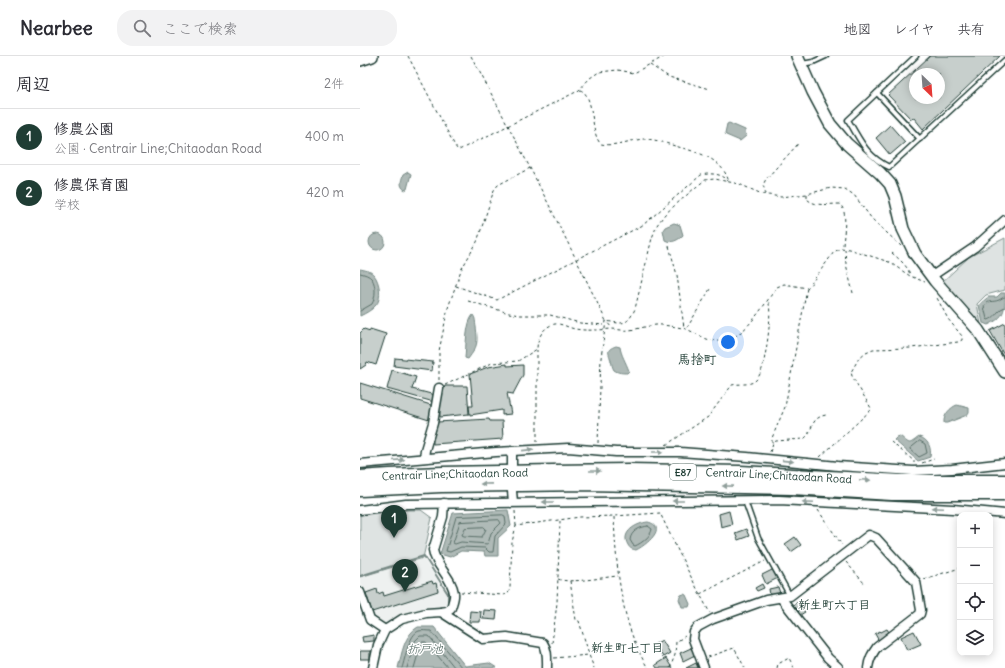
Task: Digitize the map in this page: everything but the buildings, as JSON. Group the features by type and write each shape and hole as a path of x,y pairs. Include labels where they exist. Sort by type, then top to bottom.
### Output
{"highway":[{"path":"360,473 382,470 390,476"},
{"name":"Centrair Line;Chitaodan Road","path":"362,487 390,476 629,471 740,473 900,482 1005,482"},
{"name":"Centrair Line;Chitaodan Road","path":"362,487 585,483 792,487 892,493 1005,493"}],"street":[{"path":"360,60 372,56"},
{"path":"800,60 813,92 830,124 848,144 890,184 895,196 903,229 915,254 933,280 978,330 1005,372"},
{"path":"933,280 975,247 1005,220"},
{"path":"424,458 433,423 439,388"},
{"path":"360,464 537,449 568,448 598,451 680,452 746,456 816,464 952,469 1005,463"},
{"path":"512,452 512,465"},
{"path":"745,467 746,456"},
{"path":"512,491 513,502"},
{"path":"360,510 406,504 745,497 953,509 1005,514"},
{"path":"373,668 378,645 385,630 402,619 426,613 446,611 451,608 454,593 434,556 433,550 443,517 444,503"},
{"path":"704,668 693,639 698,627 713,619 766,600 790,596 869,535 873,536 916,582 921,610 920,614 877,648 868,661 868,668"},
{"path":"360,592 370,620 385,630"},
{"path":"781,598 828,658 838,668"},
{"path":"441,612 480,638 506,637 543,643 546,651 547,668"}],"lane":[{"path":"800,60 813,62 826,56"},
{"path":"916,56 848,120 869,154 878,162 889,168 1005,60"},
{"path":"877,93 920,139"},
{"path":"745,497 758,538 790,596"}],"path":[{"path":"408,56 457,150 578,90 590,78 599,72 618,70 634,73 665,56"},
{"path":"471,56 530,168 606,321 613,329"},
{"path":"649,64 669,78 710,89"},
{"path":"578,90 585,93 593,118 596,136 601,144 608,145 648,139 702,153 713,160 726,173 729,182"},
{"path":"766,194 763,185 766,179 798,144"},
{"path":"530,168 498,185 494,190 477,242 461,270 448,308 439,351 439,388 492,364 518,360 537,349"},
{"path":"455,286 497,300 644,225 701,175 713,174 724,177 729,182"},
{"path":"606,321 622,324 626,323 631,318 635,309 652,238 657,225 665,214 705,180 716,179 739,184 766,194 781,197 807,194 831,188 845,189 854,196 872,219 900,246 915,254"},
{"path":"807,194 807,199 810,203 817,205 839,204 842,206 844,210 842,248"},
{"path":"669,246 677,275 685,329"},
{"path":"845,248 846,264 853,293"},
{"path":"770,459 772,438 786,407 807,288 834,252 845,248 889,262 911,276 928,284 933,280"},
{"path":"892,253 902,262 911,276"},
{"path":"816,464 828,448 871,410 851,372 859,358 866,352 881,349 911,348 958,342 962,340 962,336 948,318 934,292 933,280"},
{"path":"537,449 537,341 542,332 548,327 556,324 574,329 605,331 613,329 620,331 660,325 685,329 713,341 726,340 736,337 744,331 777,287 784,284 807,288"},
{"path":"685,329 710,289"},
{"path":"663,452 664,447 668,443 708,417 732,385 738,383 750,384 759,376 762,370 768,332 770,307 768,299"},
{"path":"468,301 519,315 550,315 580,322 605,325"},
{"path":"598,451 601,358 606,321"},
{"path":"772,443 776,440 804,440 807,437 814,421 826,415"},
{"path":"892,442 914,461 913,467"},
{"path":"913,467 934,459"},
{"path":"454,593 508,594 510,588 512,542 516,526 513,502"},
{"path":"817,502 818,511 844,555 864,583"},
{"path":"516,526 580,517 660,512 679,554 713,619"},
{"path":"614,516 619,576 626,612 633,635 648,668"},
{"path":"551,648 557,603 560,520"},
{"path":"699,594 769,559"},
{"path":"916,582 957,569"},
{"path":"558,580 570,581 619,576"},
{"path":"570,581 576,620 579,621 594,668"},
{"path":"670,668 675,655 677,640 689,634 694,634"},
{"path":"701,660 734,648 745,668"},
{"path":"551,654 553,658 589,655"},
{"path":"777,668 778,664 789,658 794,668"}],"shaded area":[{"path":"1005,238 1005,290 986,295 977,304 981,324 941,283 969,257"},
{"path":"421,510 432,518 423,558 360,577 360,515 377,512"},
{"path":"423,558 447,595 447,603 443,608 422,611 382,626 372,619 360,583 360,577"}],"water":[{"path":"729,123 745,130 746,136 740,141 726,135 727,124"},
{"path":"408,172 411,174 407,189 405,190 401,185 401,181 403,175"},
{"path":"674,223 680,225 683,235 675,241 670,242 665,240 663,230 665,227"},
{"path":"374,234 380,234 385,239 383,248 380,250 374,250 369,245 369,239"},
{"path":"360,269 374,275 378,282 380,295 378,302 374,307 360,316"},
{"path":"1001,293 1005,293 1005,299 1001,316 988,325 983,323 979,305 988,297 997,297"},
{"path":"473,315 475,318 477,341 474,351 468,359 465,358 467,335 469,323"},
{"path":"616,346 620,347 629,371 627,373 617,372 613,368 609,350"},
{"path":"957,405 969,408 967,415 944,423 948,412"},
{"path":"900,436 910,443 919,437 925,440 930,447 930,457 918,461 894,440"},
{"path":"508,510 511,526 498,538 498,556 485,556 484,552 461,551 450,557 440,554 453,513"},
{"path":"648,522 654,524 656,532 645,545 636,550 630,548 626,540 628,532 639,524"},
{"path":"681,595 686,595 690,604 689,607 682,607 679,599"},
{"name":"折戸池","path":"418,627 434,627 465,666 489,663 497,668 398,668 402,651 407,640 413,630"}],"waterway":[{"path":"360,576 424,556 448,594 448,604"}],"place":[{"name":"修農公園","path":"394,538"},
{"name":"修農保育園","path":"405,592"}],"district":[{"name":"馬捨町","path":"697,359"},
{"name":"新生町六丁目","path":"834,604"},
{"name":"新生町七丁目","path":"627,647"}]}
